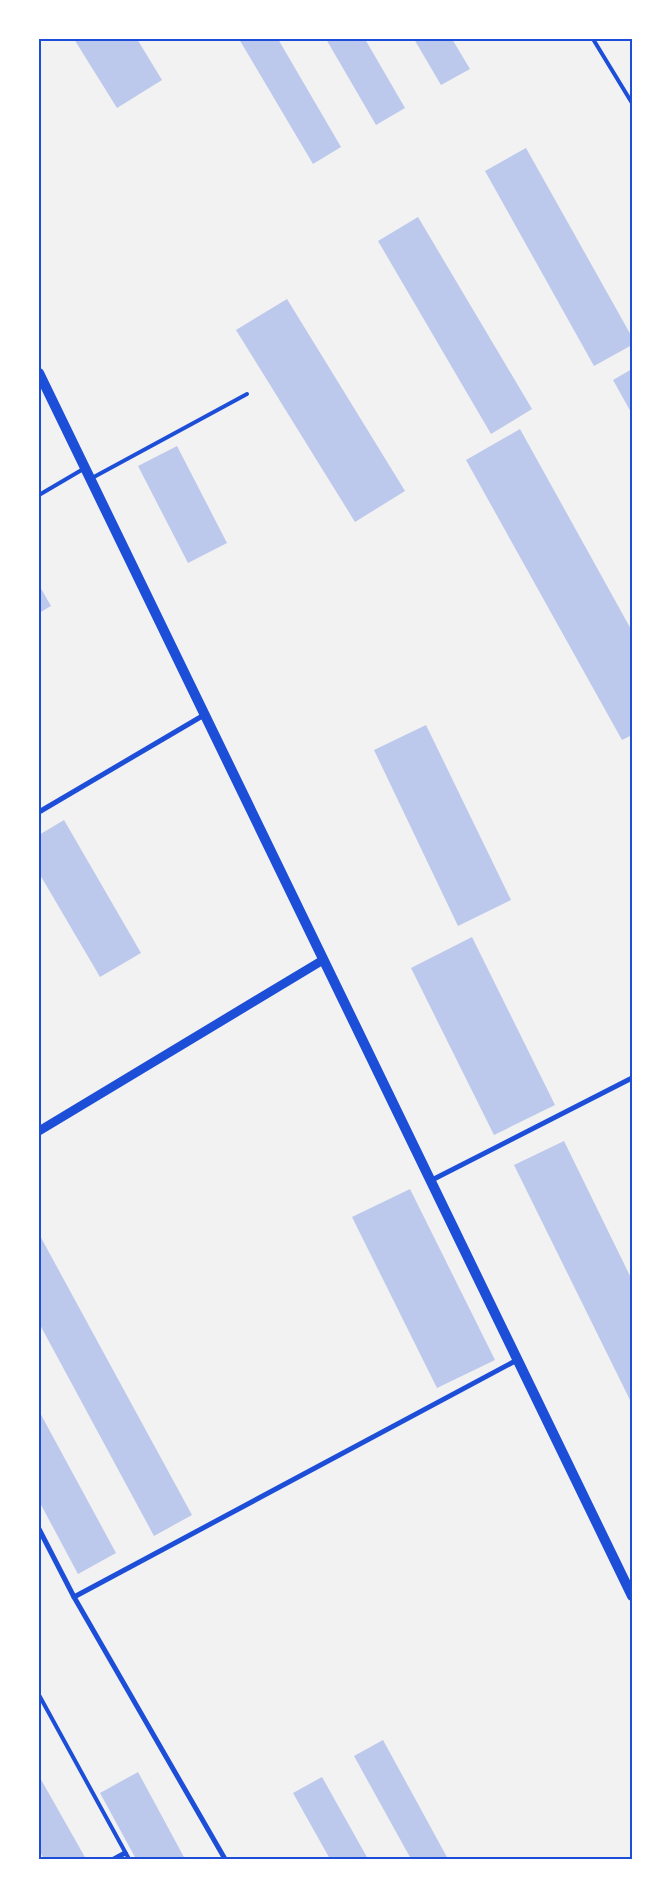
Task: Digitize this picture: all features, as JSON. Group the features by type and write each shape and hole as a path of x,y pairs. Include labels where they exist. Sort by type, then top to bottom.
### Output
{"main road":[{"path":"40,381 85,468 632,1596"}],"street":[{"path":"39,812 204,715"},
{"path":"39,1131 323,960"},
{"path":"430,1181 632,1078"},
{"path":"74,1597 517,1360"},
{"path":"39,1529 74,1597 225,1859"},
{"path":"114,1859 125,1853"}],"lane":[{"path":"594,39 632,103"},
{"path":"90,480 246,394"},
{"path":"39,495 85,468"},
{"path":"39,1695 129,1859"}],"building":[{"path":"74,39 137,39 162,80 117,108"},
{"path":"239,39 278,39 341,147 313,164"},
{"path":"326,39 365,39 405,108 376,125"},
{"path":"414,39 452,39 470,69 441,85"},
{"path":"526,148 632,337 632,345 594,366 485,171"},
{"path":"418,217 532,409 491,434 378,241"},
{"path":"287,299 405,491 355,522 236,330"},
{"path":"632,369 632,414 613,380"},
{"path":"520,429 632,631 632,735 622,740 466,460"},
{"path":"177,446 227,543 188,563 138,466"},
{"path":"39,585 51,606 39,613"},
{"path":"426,725 511,900 458,926 374,750"},
{"path":"64,820 141,953 100,977 39,873 39,835"},
{"path":"472,937 555,1105 494,1135 411,968"},
{"path":"564,1141 632,1280 631,1402 514,1165"},
{"path":"410,1189 495,1360 437,1388 352,1217"},
{"path":"39,1234 192,1515 154,1536 39,1323"},
{"path":"39,1411 116,1553 78,1574 39,1501"},
{"path":"383,1740 448,1859 411,1859 354,1756"},
{"path":"138,1772 185,1859 136,1859 100,1793"},
{"path":"39,1776 86,1859 44,1859 39,1850"},
{"path":"322,1777 368,1859 330,1859 293,1793"}]}
